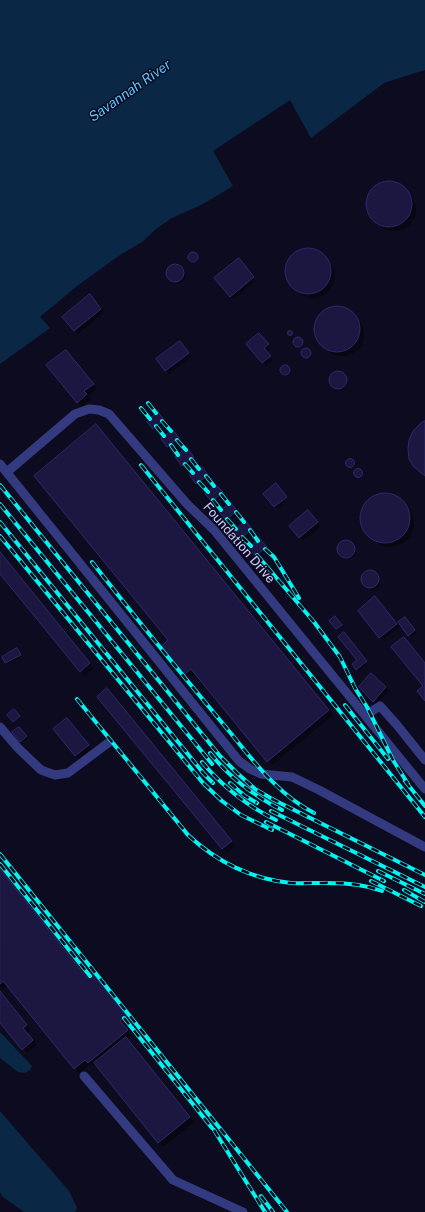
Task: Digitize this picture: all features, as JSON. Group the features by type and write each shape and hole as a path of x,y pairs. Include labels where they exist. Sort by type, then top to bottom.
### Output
{"street":[{"name":"Foundation Drive","path":"7,472 75,414 89,409 99,410 109,414 187,504 214,530 425,789"},
{"path":"0,464 239,761 250,769 261,774 292,777 425,847"},
{"path":"366,715 380,706 425,760"},
{"path":"0,727 18,748 41,770 55,775 68,773 108,743"},
{"path":"84,1076 172,1180 243,1212"}],"water":[{"name":"Savannah River","path":"0,0 425,0 425,70 384,83 311,138 290,100 213,151 233,186 203,204 172,218 156,229 142,242 120,255 77,286 40,317 50,328 0,364"},
{"path":"0,1032 32,1066 30,1070 25,1073 18,1072 0,1058"},
{"path":"0,1111 69,1191 77,1208 75,1212 24,1212 3,1197 0,1192"}],"building":[{"path":"389,181 402,185 408,191 412,204 408,217 402,223 389,227 376,223 370,217 366,204 370,191 376,185"},
{"path":"308,248 321,252 327,258 331,271 327,284 321,290 308,294 295,290 289,284 285,271 289,258 295,252"},
{"path":"191,252 195,252 197,253 197,261 191,262 188,259 188,255"},
{"path":"239,258 254,277 230,297 214,278"},
{"path":"175,264 181,267 184,273 181,279 175,282 169,279 166,273 169,267"},
{"path":"90,294 101,309 74,331 62,317"},
{"path":"337,306 350,310 356,316 360,329 356,342 350,348 337,352 324,348 318,342 314,329 318,316 324,310"},
{"path":"290,330 293,333 290,336 287,333"},
{"path":"259,333 269,344 264,348 271,356 262,363 246,344"},
{"path":"296,337 300,337 303,342 300,347 296,347 293,344 293,340"},
{"path":"180,341 189,353 165,371 156,359"},
{"path":"304,348 308,348 310,349 310,357 304,358 301,355 301,351"},
{"path":"66,350 94,384 84,391 87,394 77,403 46,365"},
{"path":"283,365 287,365 289,366 289,374 283,375 280,372 280,368"},
{"path":"338,371 344,374 347,380 344,386 338,389 332,386 329,380 332,374"},
{"path":"158,412 164,420 153,429 147,422"},
{"path":"425,421 425,476 414,467 409,459 408,449 409,440 413,431"},
{"path":"96,424 329,710 267,762 191,669 183,676 160,647 168,640 34,476"},
{"path":"173,430 179,438 167,447 161,439"},
{"path":"187,448 194,457 182,466 175,457"},
{"path":"348,459 352,459 354,463 352,467 348,467 346,465 346,461"},
{"path":"202,467 208,475 196,484 190,476"},
{"path":"356,469 360,469 362,473 360,477 356,477 354,475 354,471"},
{"path":"276,483 287,497 274,507 263,494"},
{"path":"216,485 223,492 212,502 205,494"},
{"path":"385,493 394,495 405,504 410,518 408,527 399,538 385,543 376,541 365,532 360,518 362,509 371,498"},
{"path":"231,503 237,511 226,520 219,512"},
{"path":"308,510 318,522 299,538 289,526"},
{"path":"246,521 252,529 241,538 234,531"},
{"path":"260,539 267,547 255,556 249,548"},
{"path":"346,540 352,543 355,549 352,555 346,558 340,555 337,549 340,543"},
{"path":"0,552 90,663 80,672 0,574"},
{"path":"370,570 376,573 379,579 376,585 370,588 364,585 361,579 364,573"},
{"path":"375,596 397,624 379,638 358,611"},
{"path":"335,616 342,625 336,629 329,621"},
{"path":"405,617 415,630 408,636 398,622"},
{"path":"344,632 367,661 356,670 352,664 357,660 338,637"},
{"path":"404,637 425,663 425,701 417,691 423,686 391,647"},
{"path":"17,648 21,655 5,663 2,657"},
{"path":"371,673 386,687 373,702 359,687"},
{"path":"107,688 232,841 222,849 97,697"},
{"path":"14,709 20,716 13,722 7,715"},
{"path":"67,718 89,745 75,756 53,729"},
{"path":"19,727 27,736 20,742 12,732"},
{"path":"0,869 87,978 93,974 127,1016 120,1021 128,1030 88,1063 85,1060 74,1069 3,981 0,984"},
{"path":"0,991 27,1025 23,1028 33,1040 22,1050 0,1023"},
{"path":"126,1037 190,1117 158,1143 94,1063"}],"railway":[{"path":"148,403 156,413"},
{"path":"141,408 150,419"},
{"path":"162,421 171,431"},
{"path":"156,426 164,436"},
{"path":"177,440 186,450"},
{"path":"171,445 178,455"},
{"path":"191,459 199,469"},
{"path":"185,464 193,473"},
{"path":"141,465 425,817"},
{"path":"206,476 214,486"},
{"path":"199,482 208,492"},
{"path":"0,485 220,756 237,773 255,789 274,800 425,875"},
{"path":"221,494 229,504"},
{"path":"213,500 221,510"},
{"path":"0,504 212,764"},
{"path":"236,512 244,522"},
{"path":"227,519 236,529"},
{"path":"0,522 204,774 213,783"},
{"path":"250,530 258,541"},
{"path":"0,536 203,783 222,801 241,815 272,830"},
{"path":"242,537 251,546"},
{"path":"265,549 274,557 299,598"},
{"path":"257,555 314,622 340,657 393,760 408,784"},
{"path":"92,562 264,774 288,796 314,813"},
{"path":"77,699 188,835 199,845 223,861 249,873 277,881 291,883 350,884 382,891"},
{"path":"345,705 388,759"},
{"path":"210,753 243,786 282,810"},
{"path":"202,762 227,788 255,809 276,820"},
{"path":"405,781 425,806"},
{"path":"230,783 245,796 257,803"},
{"path":"271,811 425,887"},
{"path":"266,822 384,881"},
{"path":"0,854 287,1212"},
{"path":"0,864 90,976"},
{"path":"378,871 425,894"},
{"path":"371,881 421,906"},
{"path":"404,890 425,902"},
{"path":"124,1018 212,1128"},
{"path":"214,1130 265,1212"},
{"path":"261,1196 273,1212"}]}
